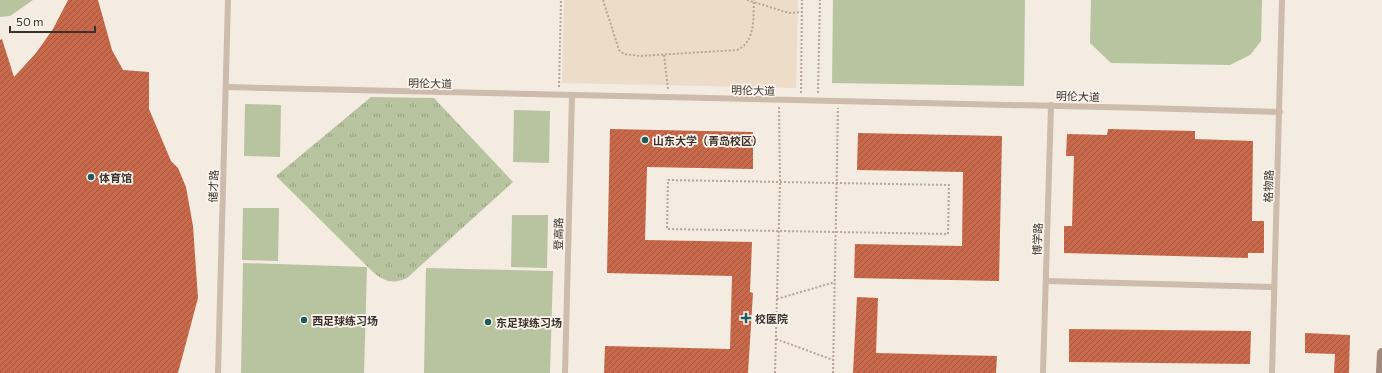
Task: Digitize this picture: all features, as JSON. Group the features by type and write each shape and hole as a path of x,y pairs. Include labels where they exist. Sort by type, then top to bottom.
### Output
{"main road":[{"path":"1381,373 1382,353"}],"lane":[{"name":"储才路","path":"218,373 228,0"},
{"name":"格物路","path":"1272,373 1282,0"},
{"name":"明伦大道","path":"226,87 558,96 1052,105 1280,112"},
{"name":"登高路","path":"565,373 572,96"},
{"name":"博学路","path":"1043,373 1052,105"},
{"path":"1046,280 1274,287"}],"path":[{"path":"558,96 561,0"},
{"path":"603,0 619,50 624,54 633,56 737,50 743,48 752,35 754,1"},
{"path":"747,0 789,13 802,12"},
{"path":"801,100 802,0"},
{"path":"818,101 820,0"},
{"path":"664,55 668,79 668,98"},
{"path":"775,373 780,182 779,100"},
{"path":"833,373 838,101"},
{"path":"668,180 780,182 949,185 948,234 667,229 668,180"},
{"path":"777,299 835,282"},
{"path":"776,339 833,360"}],"green space":[{"path":"0,0 33,0 10,16 0,17"},
{"path":"833,0 1025,0 1024,86 832,83"},
{"path":"1091,0 1262,0 1261,41 1250,55 1230,65 1111,63 1090,43"},
{"path":"371,97 434,98 513,182 407,278 398,281 386,280 374,273 276,176"},
{"path":"245,104 281,105 280,157 244,156"},
{"path":"514,110 550,111 549,163 513,162"},
{"path":"243,208 279,208 278,261 242,260"},
{"path":"512,215 548,215 547,268 511,267"},
{"name":"西足球练习场","path":"243,263 367,267 364,373 241,373"},
{"name":"东足球练习场","path":"426,268 553,271 550,373 424,373"}],"shaded area":[{"path":"564,0 798,0 796,88 562,83"}],"building":[{"name":"体育馆","path":"68,0 98,0 112,50 123,70 149,72 149,109 171,161 178,168 186,187 193,226 198,298 178,373 0,373 0,40 2,39 14,77 36,53 53,29"},
{"path":"610,129 753,132 753,169 647,167 645,240 752,242 750,292 753,293 748,373 604,373 605,346 730,349 732,276 607,273"},
{"path":"1108,129 1195,131 1195,139 1253,141 1252,221 1264,221 1264,253 1248,253 1248,258 1064,253 1064,226 1072,226 1074,156 1066,156 1067,134 1107,135"},
{"path":"858,133 1002,136 999,281 854,278 855,244 962,246 963,172 857,170"},
{"path":"857,297 878,298 876,353 997,356 996,373 853,373"},
{"path":"1069,329 1251,331 1250,364 1069,362"},
{"path":"1305,333 1350,335 1349,373 1334,373 1335,354 1305,353"}],"place":[{"name":"山东大学（青岛校区）","path":"645,140"},
{"name":"体育馆","path":"91,177"},
{"name":"校医院","path":"746,318"},
{"name":"西足球练习场","path":"304,320"},
{"name":"东足球练习场","path":"488,322"}]}
